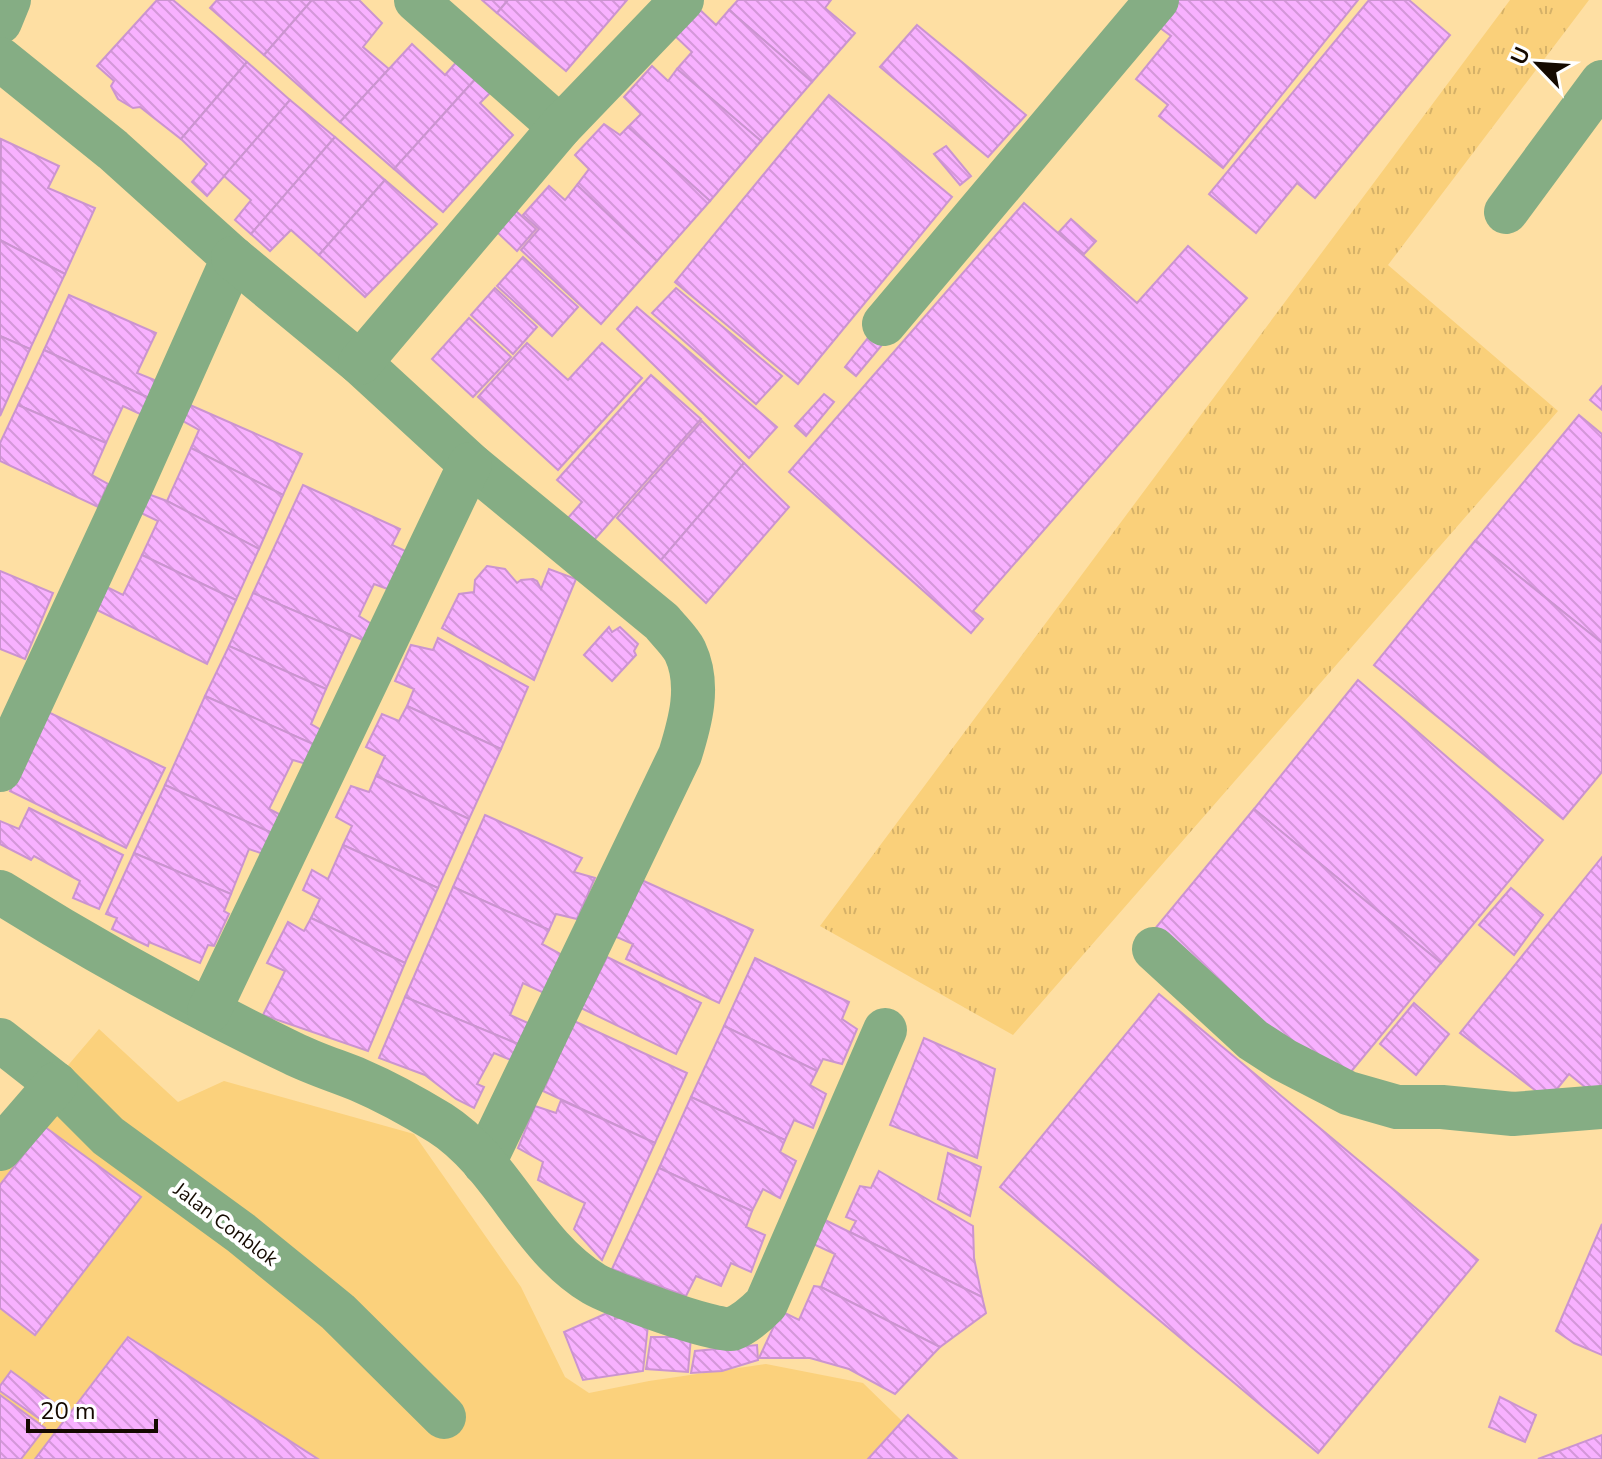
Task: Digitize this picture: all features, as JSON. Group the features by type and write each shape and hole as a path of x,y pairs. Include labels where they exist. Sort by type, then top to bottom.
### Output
{"street":[{"path":"0,22 9,0"},
{"path":"416,0 560,127"},
{"path":"360,363 560,127 682,0"},
{"path":"884,324 1157,0"},
{"path":"0,59 113,150 233,258 360,363 470,464 662,622 685,652 691,673 693,714 680,755 484,1163"},
{"path":"1506,212 1602,82"},
{"path":"0,770 233,258"},
{"path":"209,1011 470,464"},
{"path":"0,892 65,934 209,1011 297,1056 399,1099 442,1124 484,1163 563,1259 595,1284 707,1326 729,1330 751,1318 766,1304 885,1030"},
{"path":"1154,949 1253,1040 1348,1093 1397,1107 1442,1107 1513,1114 1602,1107"},
{"name":"Jalan Conblok","path":"0,1040 56,1084 108,1136 241,1233 338,1312 444,1417"},
{"path":"0,1149 56,1084"}],"shaded area":[{"path":"99,1029 178,1102 224,1081 414,1134 521,1287 565,1377 589,1393 766,1364 863,1383 935,1453 937,1459 0,1459 0,1145"}],"green space":[{"path":"1510,0 1589,0 1388,265 1558,411 1013,1035 820,926"}],"building":[{"path":"157,0 173,0 247,62 181,139 140,107 133,108 118,99 111,86 114,81 97,66"},
{"path":"217,0 312,0 264,55 210,8"},
{"path":"312,0 359,0 382,23 363,47 389,69 340,122 264,55"},
{"path":"482,0 508,0 497,13"},
{"path":"508,0 627,0 566,71 497,13"},
{"path":"738,0 831,0 825,8 855,33 812,82 729,10"},
{"path":"1175,0 1358,0 1223,168 1159,116 1168,105 1136,79 1171,36 1155,24"},
{"path":"1369,0 1409,0 1450,35 1315,198 1297,183 1256,233 1209,194"},
{"path":"698,8 716,25 729,10 812,82 761,141 677,69 692,52 674,35"},
{"path":"917,25 1026,115 988,157 880,67"},
{"path":"412,44 445,75 460,58 479,75 394,169 340,122"},
{"path":"247,62 290,100 207,196 192,182 207,164 181,139"},
{"path":"652,66 668,81 677,69 761,141 710,201 628,127 641,114 624,97"},
{"path":"479,75 494,89 480,103 513,135 443,212 394,169"},
{"path":"829,95 952,197 798,384 675,282"},
{"path":"290,100 335,137 251,234 235,220 251,200 224,176"},
{"path":"604,124 620,135 628,127 710,201 657,261 577,185 589,169 575,155"},
{"path":"335,137 385,180 319,255 291,230 270,251 251,234"},
{"path":"1,139 59,166 48,188 95,208 65,274 0,240"},
{"path":"946,146 971,176 960,185 934,154"},
{"path":"385,180 437,224 365,297 319,255"},
{"path":"577,185 657,261 601,324 521,250 539,229 523,215 549,186 565,200"},
{"path":"1024,203 1137,303 1188,246 1247,298 973,611 983,619 971,633 789,472"},
{"path":"516,211 536,229 517,251 497,232"},
{"path":"1071,219 1096,241 1084,254 1059,232"},
{"path":"0,240 65,274 30,349 0,336"},
{"path":"523,257 578,307 552,336 497,286"},
{"path":"495,288 537,327 513,354 471,315"},
{"path":"676,288 782,376 756,404 652,313"},
{"path":"69,295 156,333 137,373 157,381 149,398 44,350"},
{"path":"637,307 777,427 749,458 617,329"},
{"path":"469,318 511,357 473,397 432,359"},
{"path":"875,329 887,339 856,376 845,367"},
{"path":"0,336 30,349 0,416"},
{"path":"527,343 568,380 602,343 642,378 558,470 478,397"},
{"path":"44,350 149,398 142,415 123,406 106,443 18,405"},
{"path":"651,375 701,419 587,548 561,526 582,502 557,480"},
{"path":"1602,386 1602,410 1590,400"},
{"path":"824,394 834,402 806,436 795,426"},
{"path":"18,405 106,443 92,475 108,484 98,507 0,461 0,443"},
{"path":"190,405 302,454 283,495 191,448 199,430 183,421"},
{"path":"1579,415 1602,434 1602,643 1475,541"},
{"path":"702,421 744,463 661,560 617,518"},
{"path":"191,448 283,495 259,549 167,501"},
{"path":"744,463 789,507 706,603 661,560"},
{"path":"303,485 400,529 392,545 410,553 393,591 374,584 359,616 375,626 367,642 253,593"},
{"path":"148,494 259,549 236,600 142,555 158,521 139,512"},
{"path":"1475,541 1602,643 1602,772 1563,819 1374,665"},
{"path":"142,555 236,600 207,664 97,610 107,587 123,595"},
{"path":"487,566 505,569 517,583 533,579 541,589 549,569 576,579 534,680 442,628 459,594 474,592 475,580"},
{"path":"0,571 53,593 25,659 0,649"},
{"path":"253,593 351,635 326,689 229,646"},
{"path":"609,627 612,632 620,627 638,644 634,651 636,655 612,681 584,655"},
{"path":"438,638 528,687 501,749 407,706 414,689 395,681 411,645 433,650"},
{"path":"229,646 326,689 311,724 328,734 322,748 205,696"},
{"path":"1358,680 1543,840 1441,963 1254,809"},
{"path":"205,696 322,748 313,766 293,760 269,809 289,819 281,837 165,785"},
{"path":"407,706 501,749 469,819 376,776 385,756 366,747 382,714 399,721"},
{"path":"48,712 165,768 126,848 10,791"},
{"path":"376,776 469,819 438,888 343,845 352,826 336,817 351,786 369,792"},
{"path":"165,785 281,837 272,857 249,849 231,894 134,853"},
{"path":"29,808 123,855 99,909 73,898 80,881 34,856 31,860 0,844 0,821 19,829"},
{"path":"1254,809 1441,963 1340,1085 1153,931"},
{"path":"485,815 582,858 574,872 595,878 577,919 556,914 549,930 453,887"},
{"path":"343,845 438,888 405,963 311,918 320,899 303,890 312,870 328,879"},
{"path":"134,853 231,894 224,911 229,914 214,946 208,945 200,963 149,942 148,946 112,929 117,918 106,914"},
{"path":"1602,857 1602,1101 1569,1074 1548,1100 1460,1033"},
{"path":"637,878 753,930 719,1003 626,959 633,944 614,936"},
{"path":"453,887 549,930 542,944 562,955 544,993 523,983 510,1015 528,1023 518,1044 405,997"},
{"path":"1511,888 1543,915 1514,955 1479,925"},
{"path":"311,918 405,963 368,1051 263,1015 285,971 267,963 288,922 304,931"},
{"path":"607,957 701,1003 676,1054 581,1008"},
{"path":"755,958 849,1002 842,1019 857,1029 842,1064 823,1059 817,1071 724,1026"},
{"path":"1159,994 1478,1260 1318,1453 1000,1187"},
{"path":"405,997 518,1044 511,1060 494,1053 477,1084 484,1087 474,1108 456,1099 425,1075 379,1058"},
{"path":"1414,1003 1449,1034 1416,1075 1380,1044"},
{"path":"574,1021 687,1073 655,1143 543,1091"},
{"path":"724,1026 817,1071 810,1085 826,1094 813,1128 794,1120 785,1140 691,1097"},
{"path":"924,1038 995,1069 977,1158 890,1125"},
{"path":"691,1097 785,1140 780,1152 796,1161 780,1198 763,1189 752,1211 659,1168"},
{"path":"561,1100 655,1143 602,1260 574,1229 585,1203 538,1180 543,1162 518,1148 535,1106 556,1113"},
{"path":"45,1127 141,1197 35,1335 0,1308 0,1185"},
{"path":"948,1153 981,1167 970,1216 938,1199"},
{"path":"659,1168 752,1211 746,1227 765,1235 751,1272 731,1263 721,1286 696,1276 686,1296 612,1269"},
{"path":"879,1171 973,1226 974,1258 982,1297 850,1232 856,1221 846,1217 860,1186 871,1188"},
{"path":"821,1218 982,1297 986,1313 940,1347 821,1287 835,1254 811,1243"},
{"path":"1602,1224 1602,1355 1556,1331"},
{"path":"814,1286 940,1347 895,1394 849,1369 810,1358 759,1358 781,1311 799,1320"},
{"path":"614,1310 615,1319 631,1314 648,1325 643,1371 583,1380 564,1332"},
{"path":"128,1337 318,1459 35,1459"},
{"path":"651,1337 691,1337 688,1372 646,1369"},
{"path":"757,1345 758,1360 722,1371 691,1373 695,1351"},
{"path":"11,1371 57,1405 44,1422 0,1391 0,1386"},
{"path":"0,1395 45,1428 21,1459 0,1459"},
{"path":"1500,1397 1536,1415 1525,1442 1489,1427"},
{"path":"908,1415 957,1459 868,1459"},
{"path":"1602,1435 1602,1459 1538,1459"}]}
